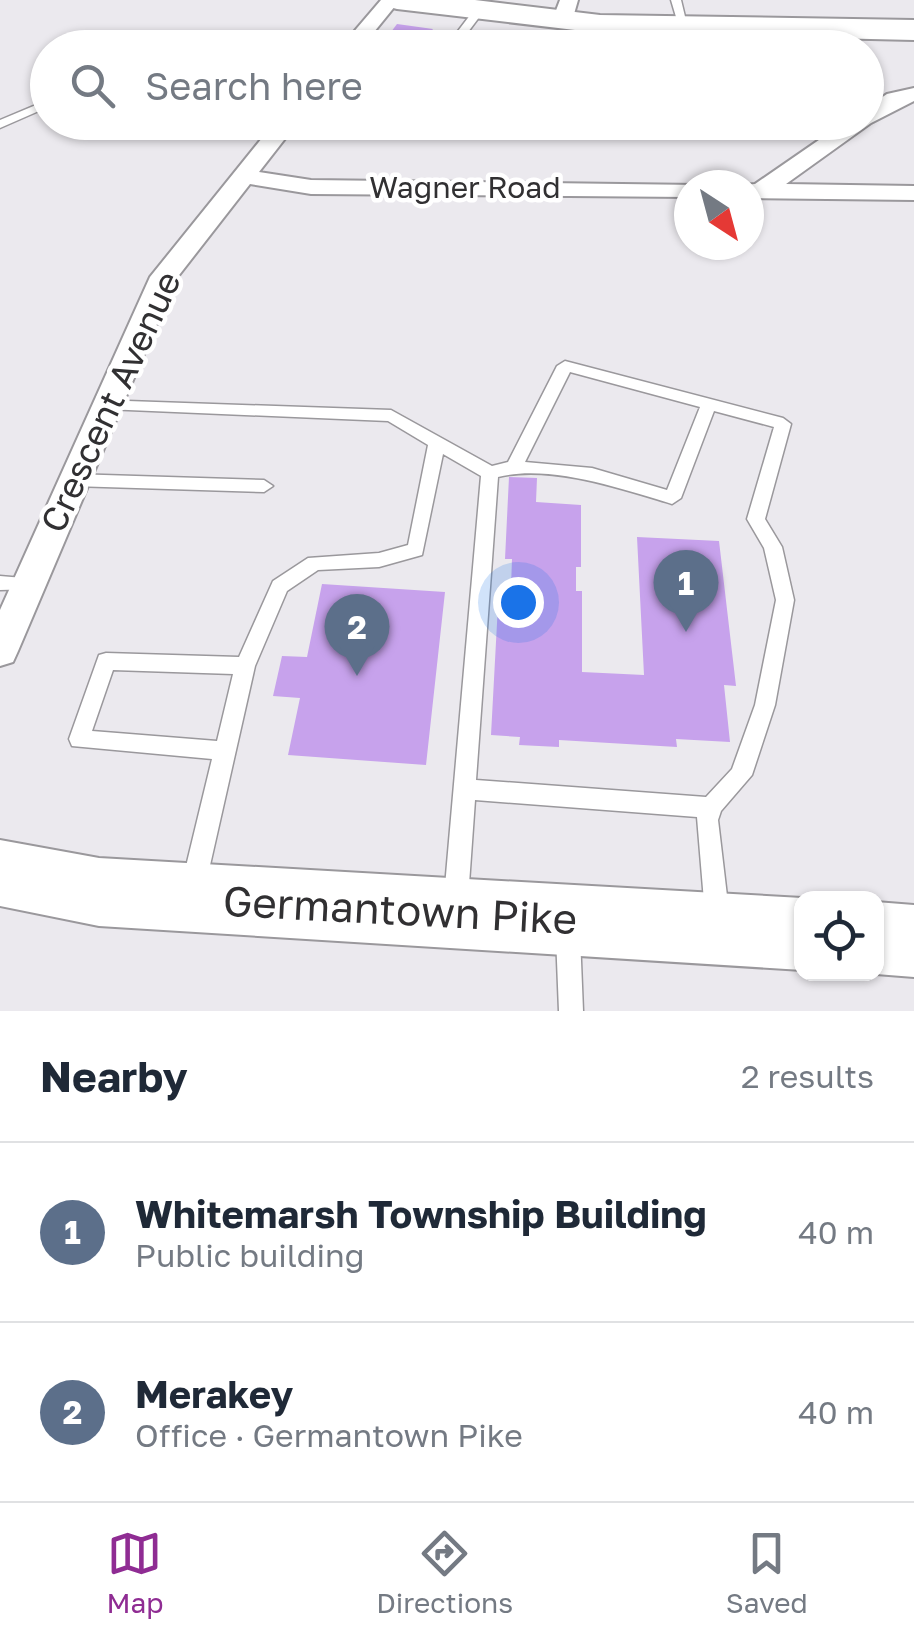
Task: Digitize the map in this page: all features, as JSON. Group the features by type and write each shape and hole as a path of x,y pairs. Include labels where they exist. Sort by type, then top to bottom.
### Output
{"main road":[{"path":"394,0 478,12 680,13 914,30"},
{"name":"Germantown Pike","path":"0,874 99,892 794,934"},
{"path":"884,939 914,941"}],"street":[{"path":"366,30 394,0"},
{"path":"884,106 914,94"},
{"name":"Crescent Avenue","path":"0,651 14,584 72,480 163,276 273,140"},
{"path":"764,185 833,140"},
{"name":"Wagner Road","path":"242,176 311,187 674,190"},
{"path":"764,191 914,193"}],"lane":[{"path":"464,30 478,12"},
{"path":"0,124 30,111"},
{"path":"514,467 566,366 783,424 756,519 773,547 784,600 765,705 741,775 712,808 707,820 718,929"},
{"path":"105,404 391,416 490,473 514,467 592,474 672,498 709,404"},
{"path":"190,898 245,666 280,586 314,564 379,560 416,550 437,442"},
{"path":"455,914 490,473"},
{"path":"72,480 264,486"},
{"path":"225,752 79,739 106,661 245,666"},
{"path":"465,789 712,808"},
{"path":"567,920 572,1011"}],"building":[{"path":"397,24 433,29 432,30 392,30"},
{"path":"509,477 537,478 536,502 581,505 581,567 576,567 576,591 582,591 582,672 644,675 637,537 719,541 736,686 724,685 730,742 676,739 677,747 559,740 559,747 519,745 520,737 491,735 499,586 511,587 512,559 505,559"},
{"path":"322,584 445,592 426,765 288,755 300,698 273,696 282,656 307,657"}],"place":[{"name":"Whitemarsh Township Building","path":"686,632"},
{"name":"Merakey","path":"357,676"}]}
